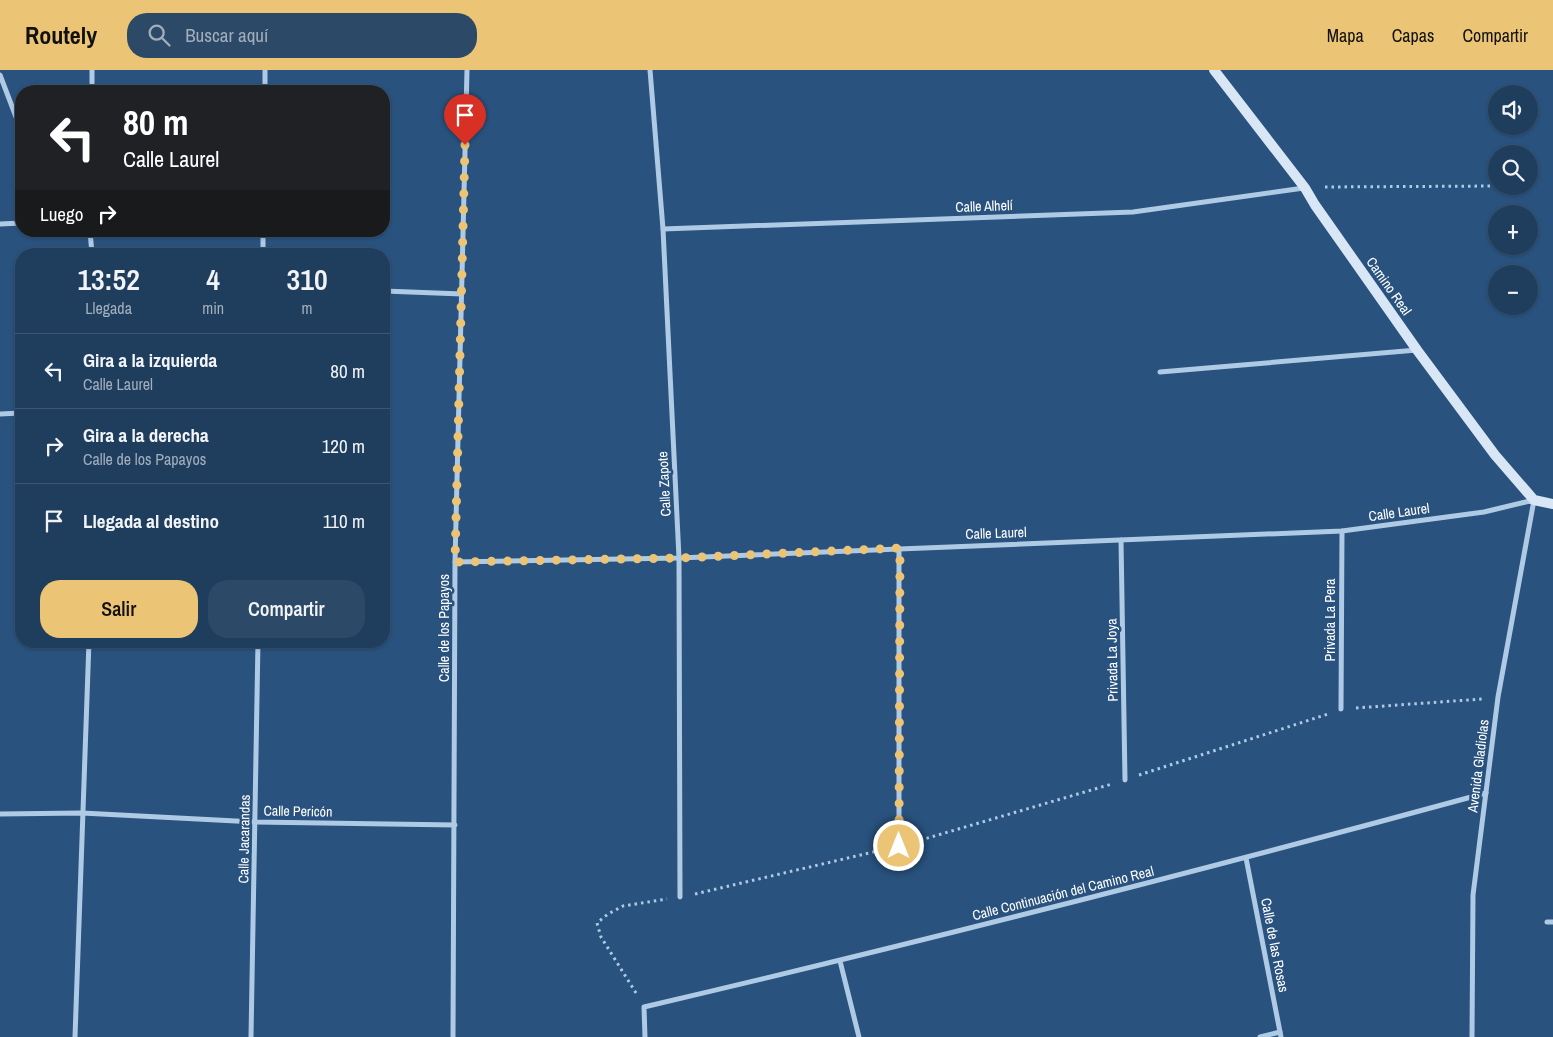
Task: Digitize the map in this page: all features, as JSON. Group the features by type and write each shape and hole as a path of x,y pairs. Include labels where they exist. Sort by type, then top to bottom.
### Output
{"street":[{"path":"92,70 92,85"},
{"path":"265,70 265,85"},
{"name":"Calle de los Papayos","path":"453,1037 455,562 467,70"},
{"name":"Calle Zapote","path":"650,70 663,229 679,558 680,897"},
{"name":"Camino Real","path":"1214,70 1305,188 1417,350 1495,455 1534,500"},
{"path":"0,75 15,114"},
{"name":"Calle Alhelí","path":"663,229 1133,212 1305,188"},
{"path":"0,224 15,223"},
{"path":"390,291 462,294"},
{"path":"1160,372 1417,350"},
{"path":"0,414 15,413"},
{"path":"1534,500 1553,504"},
{"name":"Calle Laurel","path":"455,562 679,558 1342,531 1484,512 1534,500"},
{"name":"Avenida Gladiolas","path":"1472,1037 1473,895 1498,698 1534,500"},
{"name":"Privada La Pera","path":"1341,710 1342,531"},
{"name":"Privada La Joya","path":"1121,540 1125,780"},
{"path":"899,846 900,548"},
{"path":"75,1037 89,648"},
{"name":"Calle Jacarandas","path":"251,1037 258,648"},
{"name":"Calle Continuación del Camino Real","path":"644,1007 840,961 1246,858 1486,793"},
{"name":"Calle Pericón","path":"0,814 82,813 255,822 455,826"},
{"name":"Calle de las Rosas","path":"1246,858 1281,1034"},
{"path":"840,961 859,1037"},
{"path":"644,1007 645,1037"},
{"path":"1260,1037 1281,1034"}],"path":[{"path":"1305,188 1488,186"},
{"path":"644,1007 601,937 597,923 608,914 623,906 680,897 899,846 1125,780 1341,710 1498,698"}],"route":[{"path":"465,145 455,562 679,558 900,548 899,846"}]}
